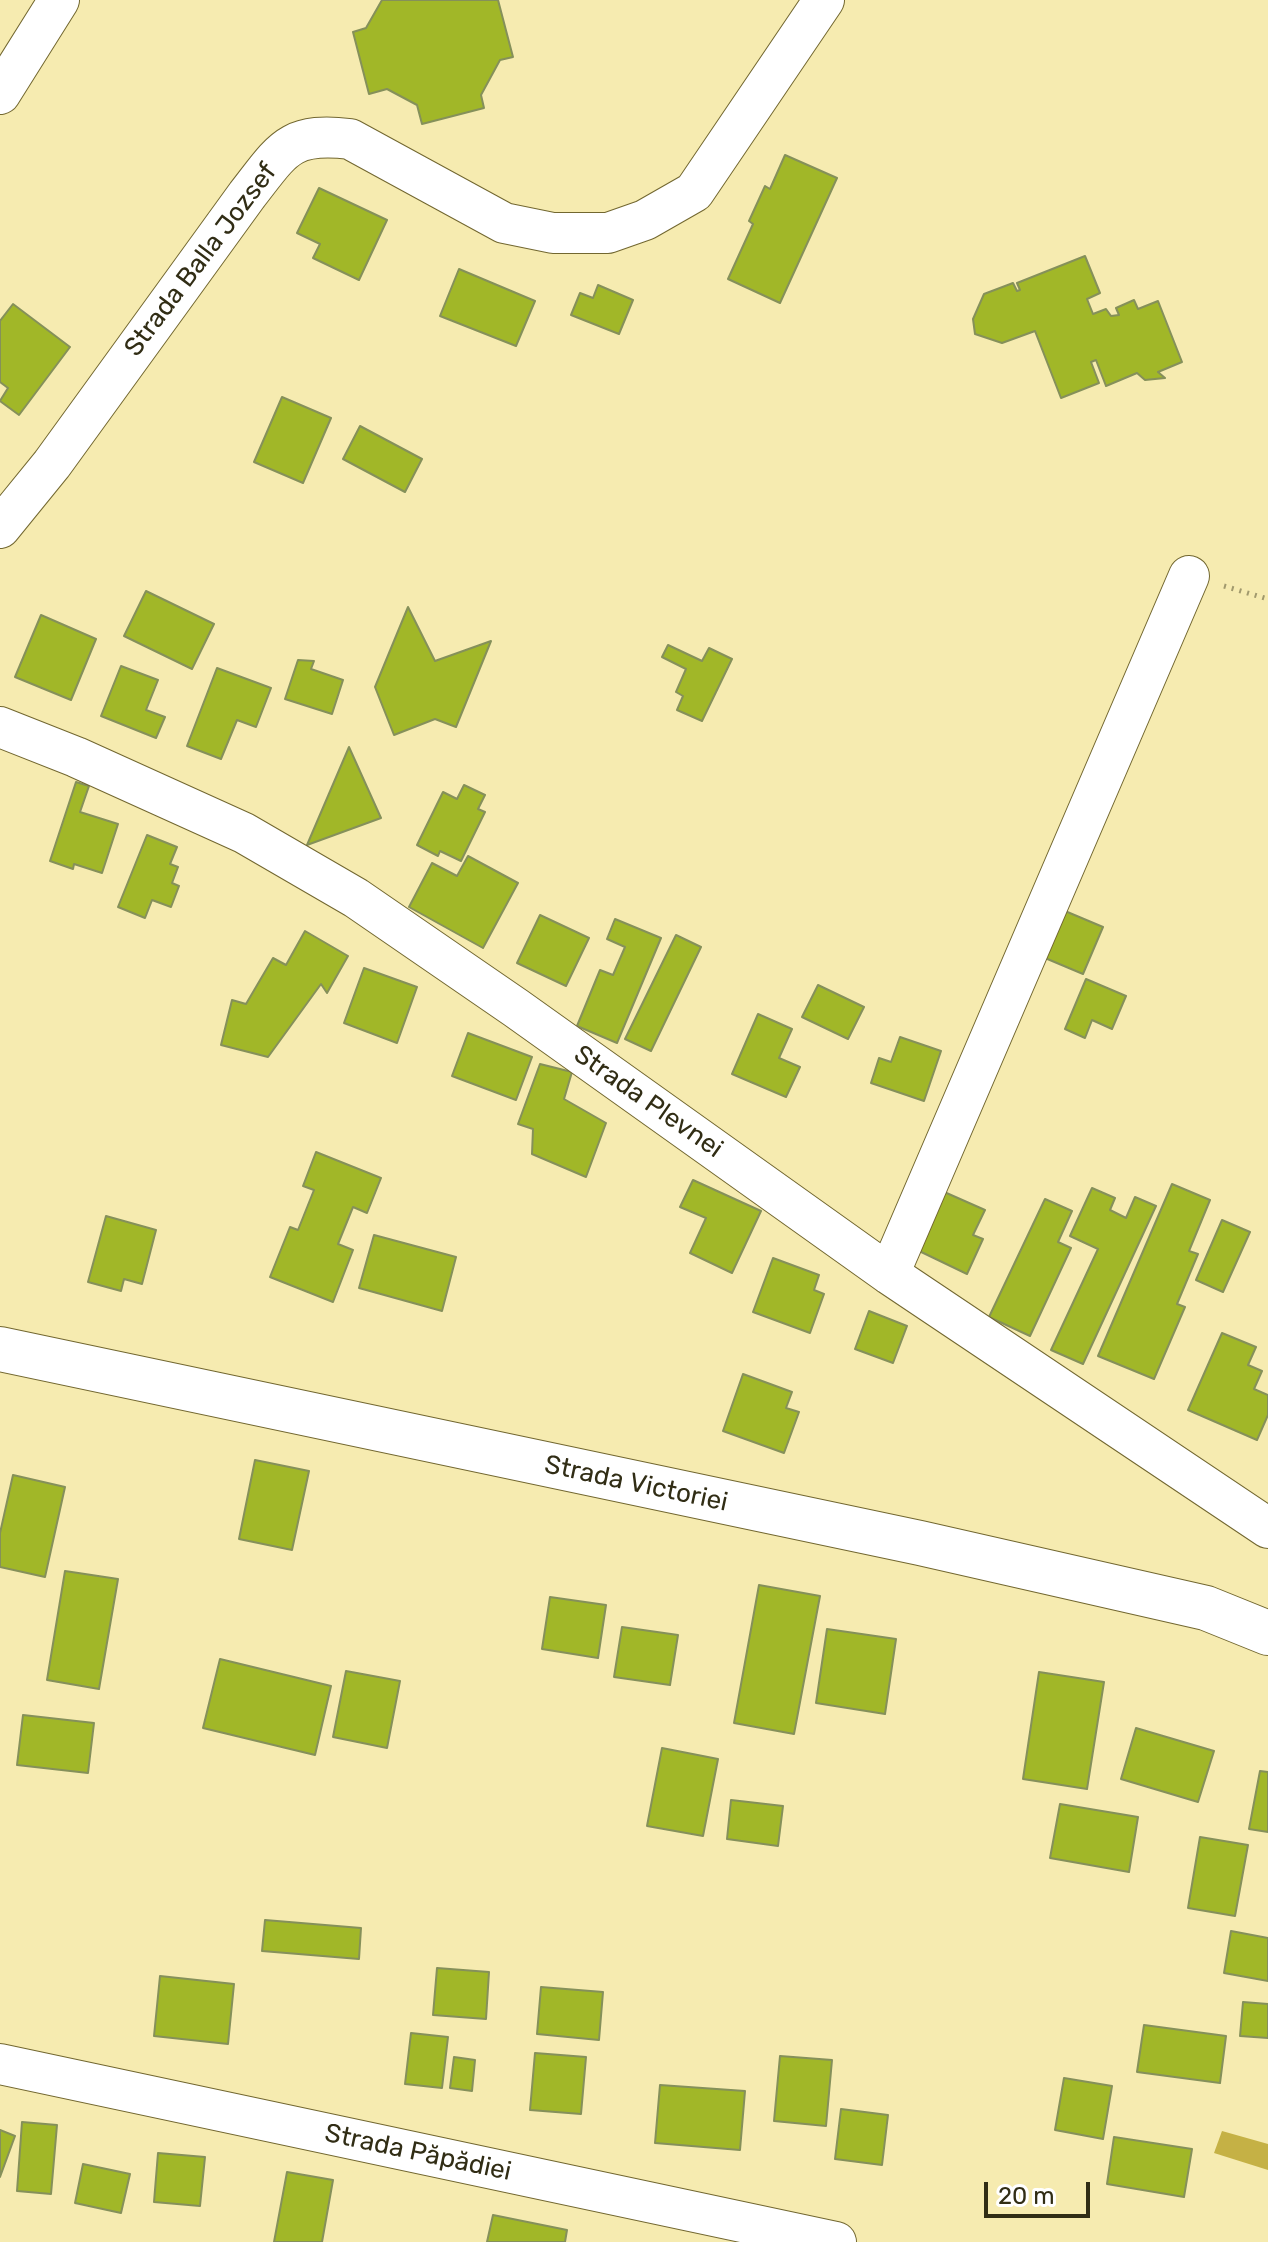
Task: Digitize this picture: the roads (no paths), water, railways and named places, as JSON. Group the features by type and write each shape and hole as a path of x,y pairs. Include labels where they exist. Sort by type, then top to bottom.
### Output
{"street":[{"path":"0,94 59,0"},
{"name":"Strada Balla Jozsef","path":"0,528 52,464 247,195 295,141 320,136 350,139 504,223 553,233 608,233 645,220 694,192 824,0"},
{"path":"889,1274 1189,576"},
{"name":"Strada Plevnei","path":"0,727 76,757 244,833 356,898 889,1274 1268,1528"},
{"name":"Strada Victoriei","path":"0,1349 920,1543 1206,1608 1268,1633"},
{"name":"Strada Păpădiei","path":"0,2064 836,2242"}]}
